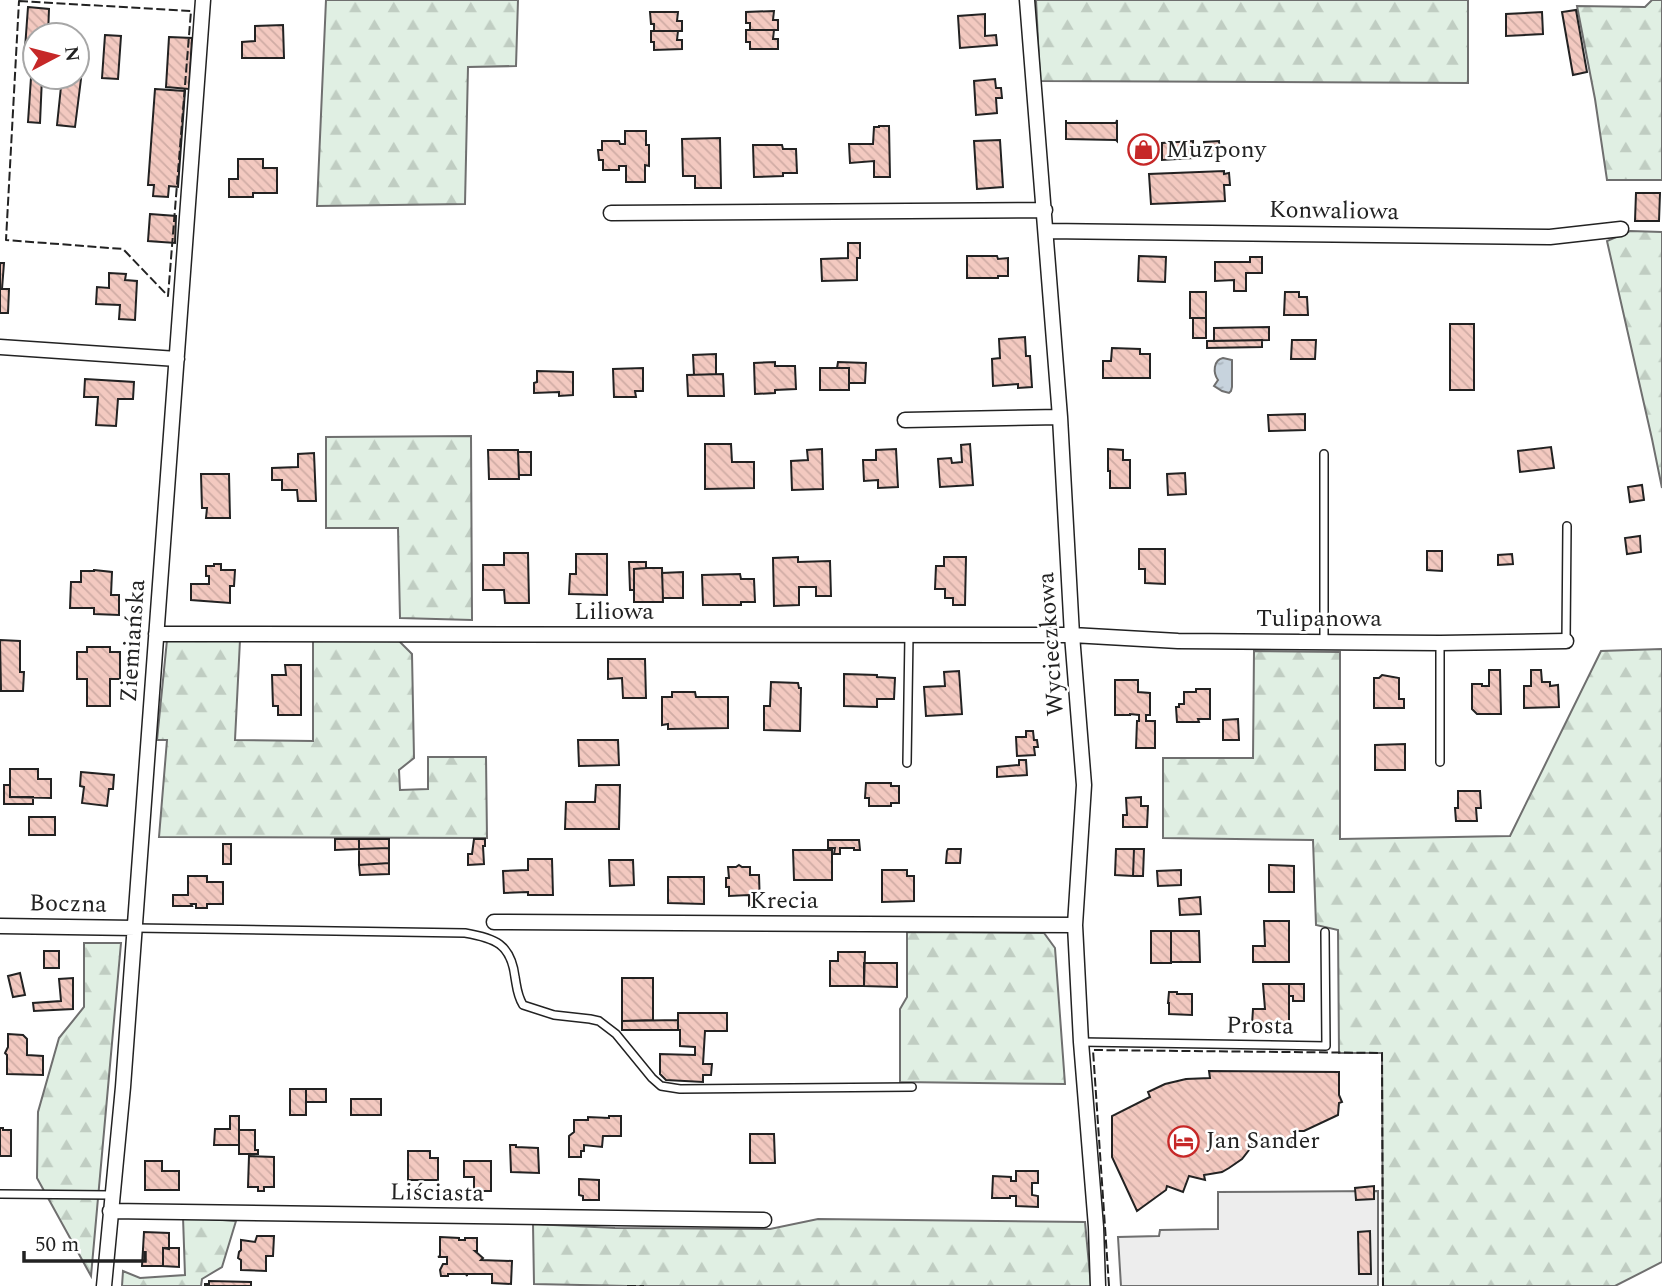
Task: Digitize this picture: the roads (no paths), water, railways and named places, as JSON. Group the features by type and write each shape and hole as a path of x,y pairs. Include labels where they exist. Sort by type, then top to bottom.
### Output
{"street":[{"name":"Ziemiańska","path":"104,1286 123,1087 204,0"},
{"name":"Wycieczkowa","path":"1027,0 1045,210 1084,785 1075,926 1098,1286"},
{"path":"611,214 1045,210"},
{"name":"Konwaliowa","path":"1046,231 1550,237 1622,229"},
{"path":"0,347 177,359"},
{"path":"905,420 1060,417"},
{"name":"Liliowa","path":"156,634 1072,635"},
{"name":"Tulipanowa","path":"1072,635 1178,641 1566,641"},
{"name":"Krecia","path":"494,922 1075,926"},
{"name":"Boczna","path":"0,926 135,928"},
{"name":"Liściasta","path":"110,1212 764,1220"}],"lane":[{"path":"1324,454 1324,642"},
{"path":"1566,641 1567,526"},
{"path":"907,762 909,635"},
{"path":"1440,643 1440,762"},
{"path":"135,928 465,933 486,937 503,946 512,960 517,995 523,1004 554,1015 599,1021 616,1034 661,1086 680,1089 912,1087"},
{"name":"Prosta","path":"1081,1042 1326,1046 1325,932"},
{"path":"0,1194 111,1195"}],"water":[{"path":"1223,358 1232,360 1232,387 1229,393 1214,386 1218,380 1216,364"}],"place":[{"name":"Muzpony","path":"1143,150"},
{"name":"Jan Sander","path":"1183,1141"}]}
